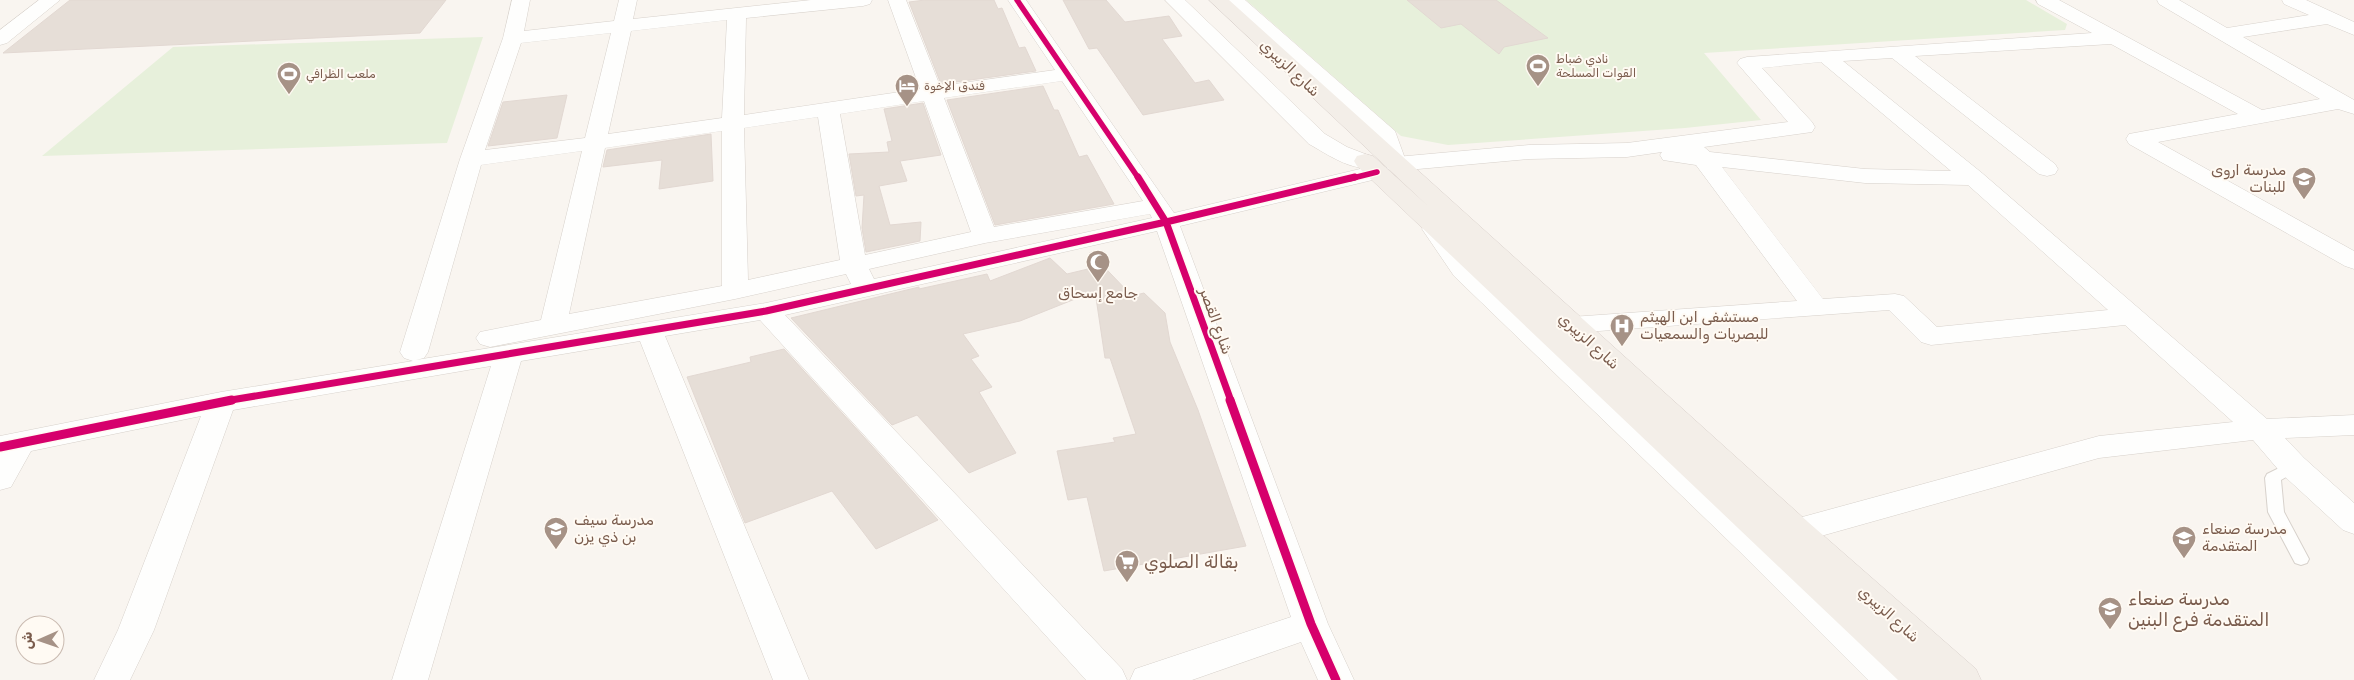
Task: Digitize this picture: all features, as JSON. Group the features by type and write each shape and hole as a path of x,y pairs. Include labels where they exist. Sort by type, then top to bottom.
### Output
{"main road":[{"name":"شارع الزبيري","path":"1198,0 1379,166 1572,325 1796,531 1963,680"},
{"name":"شارع الزبيري","path":"1218,0 1379,166 1427,219 1922,680"}],"street":[{"path":"0,39 50,0"},
{"path":"414,352 471,159 513,38 521,0"},
{"path":"553,326 628,0"},
{"path":"513,38 863,0"},
{"path":"897,0 985,236"},
{"name":"شارع القصر","path":"1017,0 1162,214 1311,624 1336,680"},
{"path":"1174,0 1317,139 1339,152 1379,166"},
{"path":"1234,0 1387,136 1379,166"},
{"path":"2045,0 2259,117"},
{"path":"2166,0 2347,105"},
{"path":"2291,0 2354,29"},
{"path":"735,291 733,123 737,14"},
{"path":"2223,34 2330,18"},
{"path":"1694,150 1804,127 1747,63 1825,56 2113,38"},
{"path":"1897,52 2047,170"},
{"path":"1825,56 1974,178 2260,429 2293,466 2354,522"},
{"path":"471,159 595,143 1068,74"},
{"path":"2347,105 2259,117 2137,139 2354,261"},
{"path":"828,109 860,278"},
{"path":"1694,150 1815,308"},
{"path":"7,441 414,352 735,291 860,278 1162,214 1250,191 1379,166 1529,152 1694,150 1865,176 1974,178"},
{"path":"7,441 221,402 766,311 985,236 1162,214"},
{"name":"شارع الزبيري","path":"1427,219 1463,270 1744,535 1892,680"},
{"path":"1572,325 1895,302 1931,336 2131,316"},
{"path":"766,311 1109,680"},
{"path":"649,330 791,680"},
{"path":"410,680 509,354"},
{"path":"112,680 136,630 221,402"},
{"path":"1796,531 2098,447 2260,429 2354,425"},
{"path":"0,479 7,441"},
{"path":"1148,680 1311,624"}],"lane":[{"path":"2293,466 2273,478 2276,512 2301,559"}],"green space":[{"name":"نادي ضباط القوات المسلحة","path":"1246,0 2026,0 2067,24 2065,30 1704,53 1761,120 1685,128 1448,145 1401,136"},
{"name":"ملعب الظرافي","path":"483,37 447,143 42,156 173,47"}],"building":[{"path":"70,0 446,0 420,33 3,53"},
{"path":"925,0 994,0 998,9 1002,8 1019,48 1025,47 1036,71 941,84 909,2"},
{"path":"1063,0 1106,0 1125,22 1169,16 1182,36 1162,39 1195,83 1209,80 1224,100 1143,115 1097,48 1089,49"},
{"path":"1407,0 1496,0 1548,38 1504,47 1499,54 1461,24 1441,28"},
{"path":"1043,86 1054,110 1058,110 1079,157 1087,155 1114,204 995,225 947,100"},
{"path":"567,95 557,138 488,146 503,102"},
{"path":"923,103 941,155 900,161 907,181 879,186 890,225 921,222 920,241 866,252 862,228 864,195 856,196 849,154 889,152 887,142 892,141 884,109"},
{"path":"711,134 713,181 659,189 662,160 603,167 607,150"},
{"path":"1090,252 1132,296 1144,293 1165,313 1170,342 1198,410 1246,546 1104,571 1087,497 1068,500 1057,451 1115,442 1113,438 1136,434 1110,358 1105,358 1095,291 1020,321 963,334 979,356 971,359 992,387 979,392 1016,453 969,473 917,415 892,425 791,318 919,287 919,289 987,274 990,281 1050,258 1067,274 1092,268"},
{"path":"784,349 938,520 876,549 832,491 745,523 687,377 751,362 750,357"}],"cycle path":[{"path":"1017,0 1158,206 1166,222 1311,624 1336,680"},
{"path":"0,447 221,402 766,311 1166,222 1377,172"}],"place":[{"name":"نادي ضباط القوات المسلحة","path":"1538,87"},
{"name":"ملعب الظرافي","path":"289,95"},
{"name":"فندق الإخوة","path":"907,107"},
{"name":"مدرسة اروى للبنات","path":"2304,200"},
{"name":"جامع إسحاق","path":"1098,283"},
{"name":"مستشفى ابن الهيثم للبصريات والسمعيات","path":"1622,347"},
{"name":"مدرسة سيف بن ذي يزن","path":"556,550"},
{"name":"مدرسة صنعاء المتقدمة","path":"2184,559"},
{"name":"بقالة الصلوي","path":"1127,583"},
{"name":"مدرسة صنعاء المتقدمة فرع البنين","path":"2110,630"}]}
